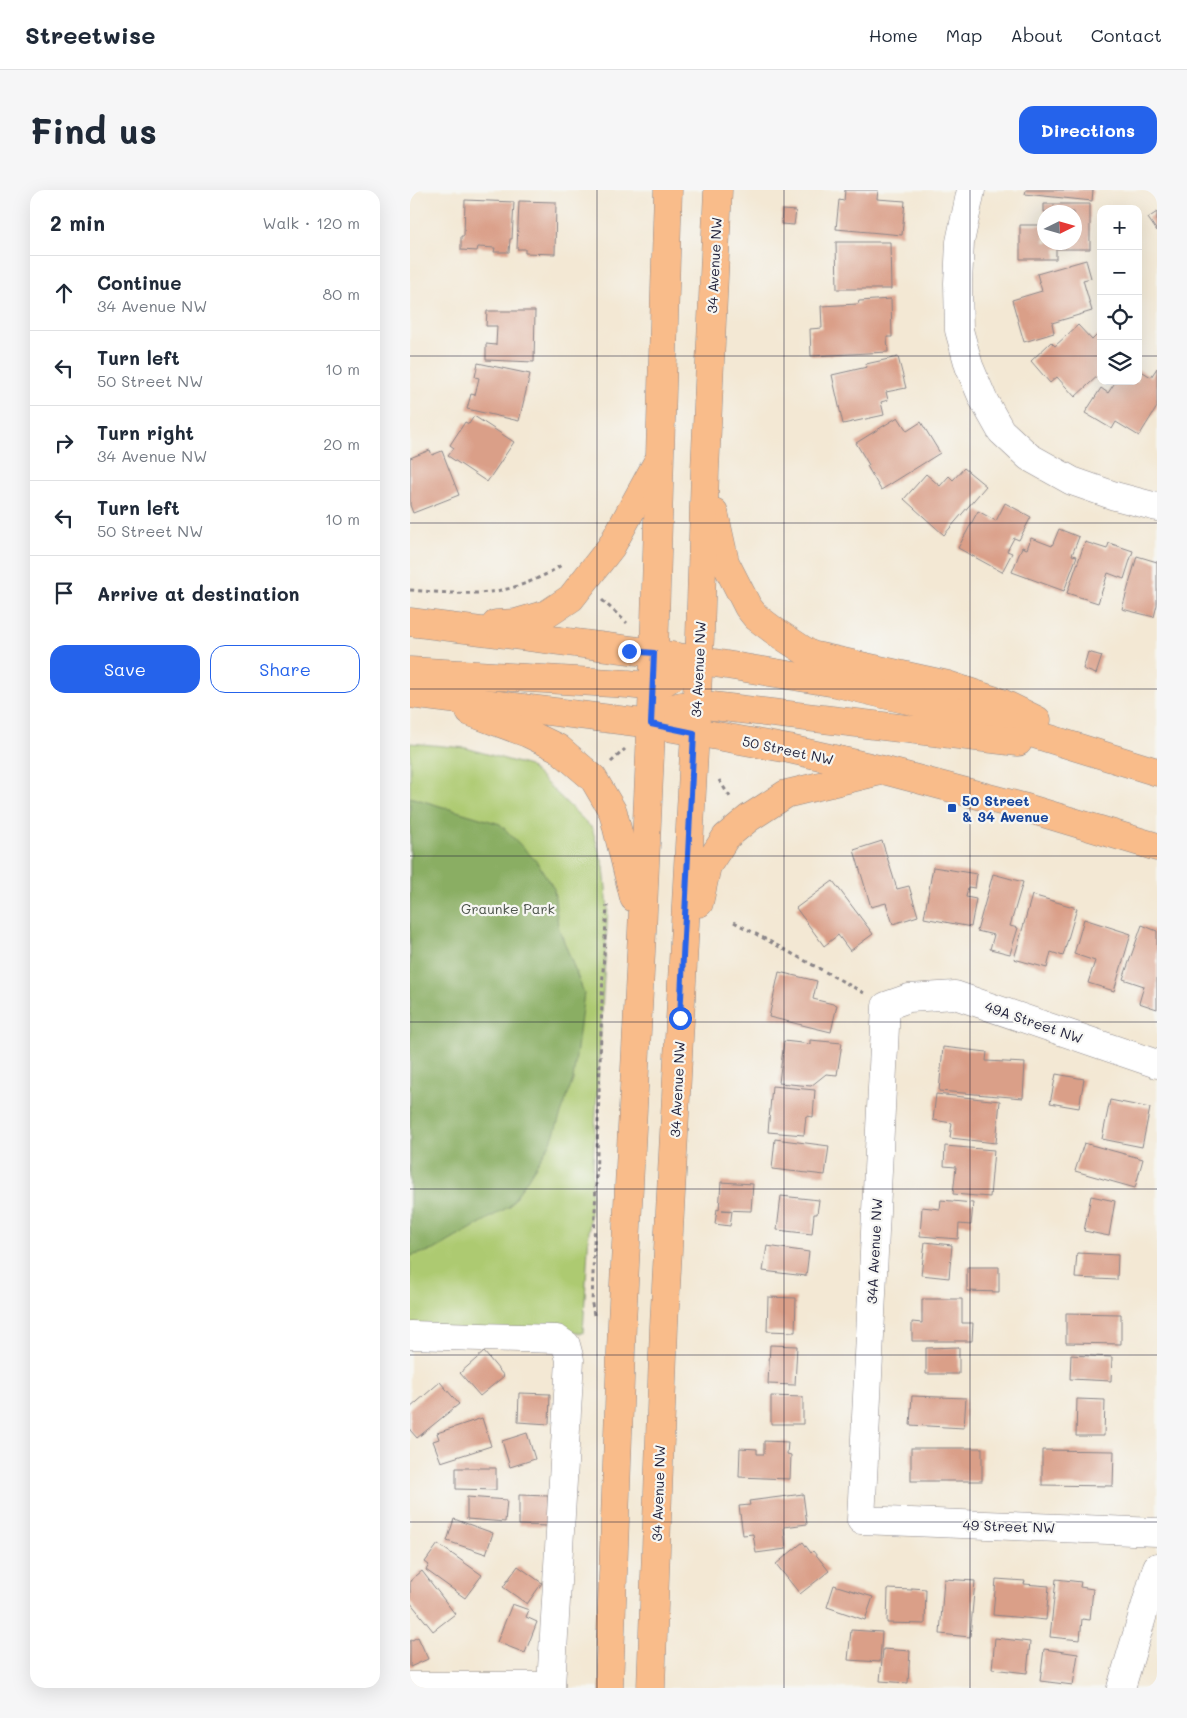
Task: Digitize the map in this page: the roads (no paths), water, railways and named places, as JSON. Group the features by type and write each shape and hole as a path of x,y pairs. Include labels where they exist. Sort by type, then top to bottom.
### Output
{"main road":[{"path":"608,1688 622,1323 653,687 668,190"},
{"name":"34 Avenue NW","path":"651,1688 664,1326 696,704 718,190"},
{"path":"446,626 516,623 547,614 572,598 611,547 659,459"},
{"path":"705,470 725,562 748,607 756,617 811,655 957,688 1002,703 1053,729 1157,766"},
{"path":"410,622 654,653 836,683 976,716 1025,730 1112,760 1157,772"},
{"path":"414,686 628,684 653,687 698,661"},
{"path":"414,686 527,733 558,748 593,778 613,812 642,932"},
{"name":"50 Street NW","path":"414,686 651,724 789,749 883,770 1022,807 1157,847"},
{"path":"651,724 661,712 675,707 696,704 1005,740 1112,760"},
{"path":"684,945 697,911 707,866 726,837 749,818 786,794 883,770"}],"street":[{"path":"970,190 960,242 958,283 959,330 969,366 1001,431 1029,457 1072,481 1115,496 1157,506"},
{"name":"49A Street NW","path":"898,1002 955,995 1157,1064"},
{"name":"34A Avenue NW","path":"860,1520 898,1002"},
{"path":"410,1335 557,1339 566,1345 570,1360 551,1686 410,1686"},
{"name":"49 Street NW","path":"860,1520 1157,1532"},
{"path":"1121,1688 1157,1568"}],"place":[{"name":"50 Street & 34 Avenue","path":"952,808"}],"park label":[{"name":"Graunke Park","path":"508,908"}]}
